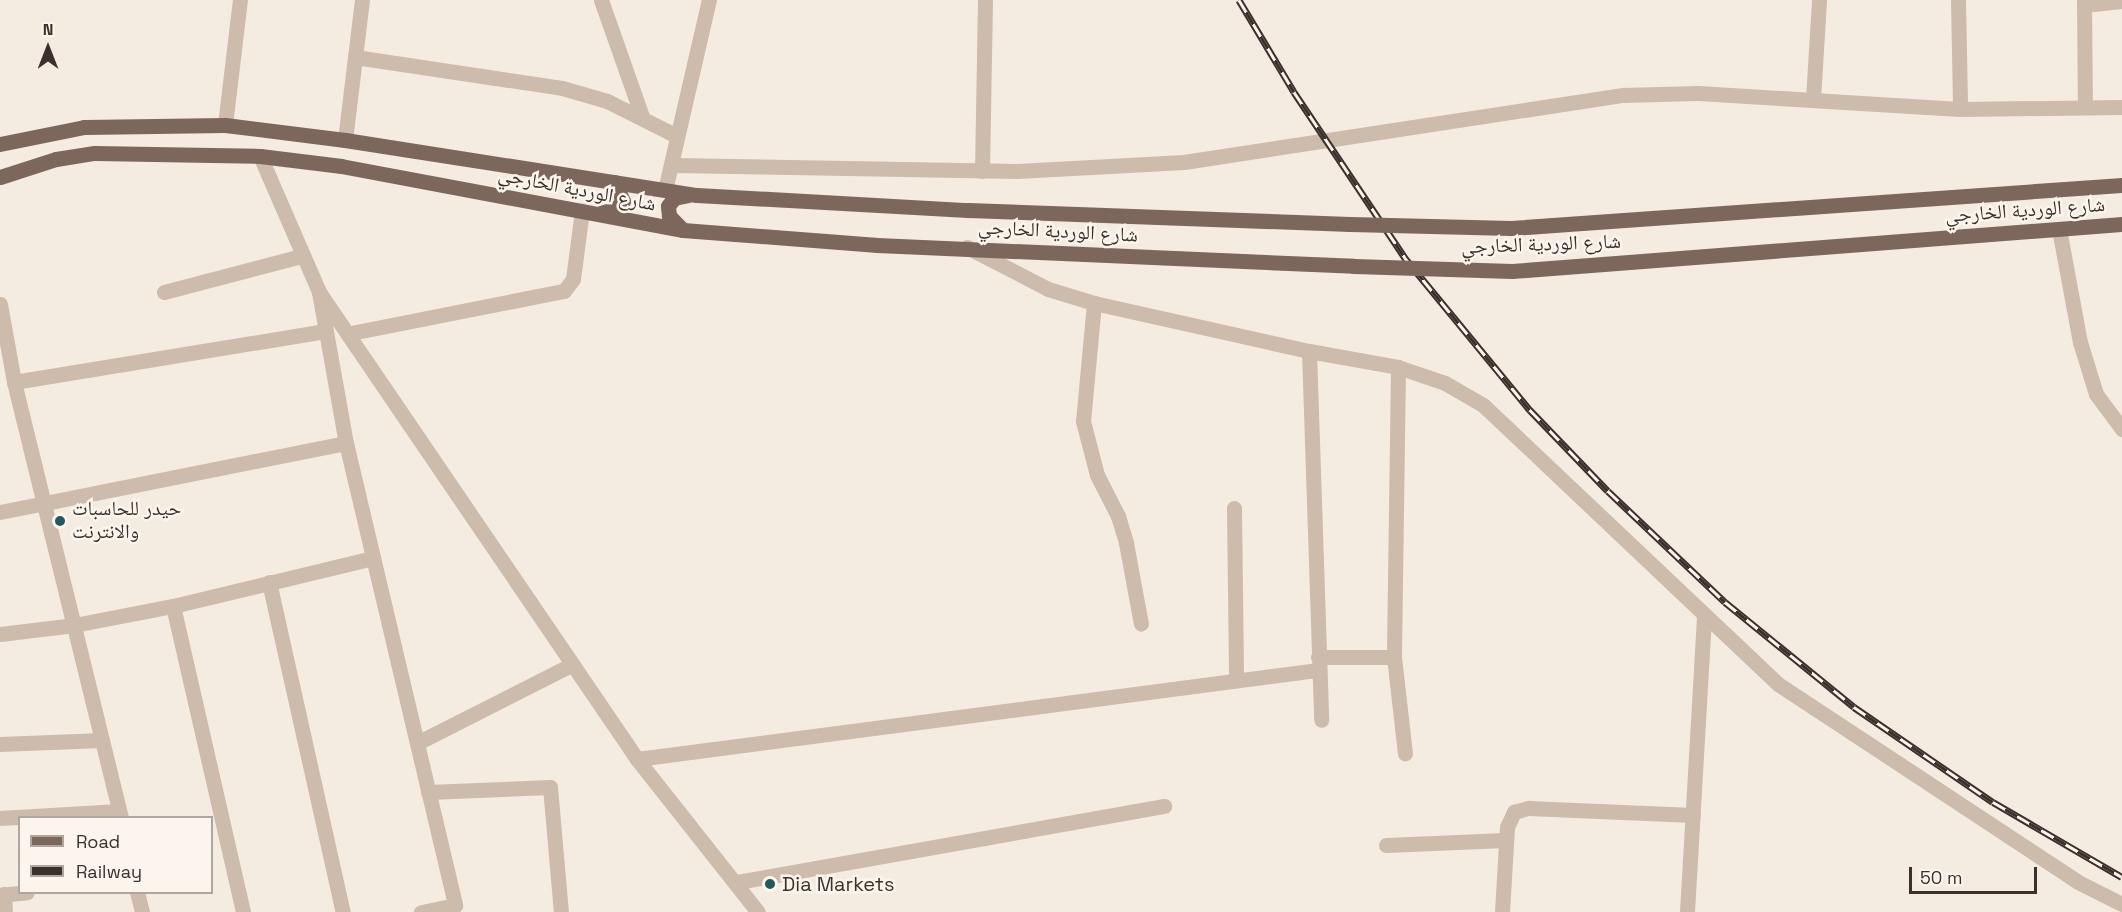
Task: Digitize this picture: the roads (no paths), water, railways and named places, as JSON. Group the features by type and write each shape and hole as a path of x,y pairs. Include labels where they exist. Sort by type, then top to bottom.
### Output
{"main road":[{"name":"شارع الوردية الخارجي","path":"0,144 84,127 225,125 345,140 697,195 968,210 1511,228 2122,185"},
{"name":"شارع الوردية الخارجي","path":"0,177 56,159 95,153 260,156 341,166 683,230 967,247 1354,266 1512,271 2122,224"},
{"path":"589,212 615,209 623,201 614,182"},
{"path":"683,230 669,216 668,206 674,198 697,195"}],"street":[{"path":"225,125 240,0"},
{"path":"345,140 362,0"},
{"path":"601,0 643,119"},
{"path":"665,190 710,0"},
{"path":"982,171 985,0"},
{"path":"1813,99 1819,0"},
{"path":"1958,0 1960,109"},
{"path":"2085,107 2084,3 2122,1"},
{"path":"355,57 562,88 607,101 677,136"},
{"path":"671,165 982,171 1184,162 1623,95 1698,93 1960,109 2122,107"},
{"path":"260,156 301,256 320,292 351,333 571,665 637,759 759,912"},
{"path":"351,333 564,291 573,279 589,212"},
{"path":"2059,229 2080,342 2096,394 2122,429"},
{"path":"967,247 1017,276 1094,303 1309,351 1398,366 1444,383 1483,405 1778,684 2078,882 2122,904"},
{"path":"164,292 301,256"},
{"path":"320,292 324,331 346,443 455,905 421,912"},
{"path":"1094,303 1083,421 1097,475 1118,516 1126,543 1141,624"},
{"path":"0,304 14,382 120,814 60,816"},
{"path":"14,382 324,331"},
{"path":"1309,351 1321,720"},
{"path":"1398,366 1394,657 1405,753"},
{"path":"0,513 346,443"},
{"path":"1234,508 1236,680"},
{"path":"0,634 74,626 173,606 373,558"},
{"path":"268,582 343,912"},
{"path":"173,606 243,912"},
{"path":"1688,912 1704,614"},
{"path":"637,759 1236,680 1318,663 1394,657"},
{"path":"417,743 571,665"},
{"path":"0,744 102,740"},
{"path":"428,792 550,787 561,912"},
{"path":"737,882 1164,806"},
{"path":"1502,912 1505,840 1509,819 1520,809 1693,815"},
{"path":"0,818 18,817"},
{"path":"1386,845 1505,840"},
{"path":"5,912 2,894 18,893"},
{"path":"138,894 142,912"}],"railway":[{"path":"1239,0 1294,92 1405,258 1530,410 1608,491 1725,602 1854,707 1993,802 2122,877"}],"place":[{"name":"حيدر للحاسبات والانترنت","path":"60,521"},
{"name":"Dia Markets","path":"770,884"}]}
